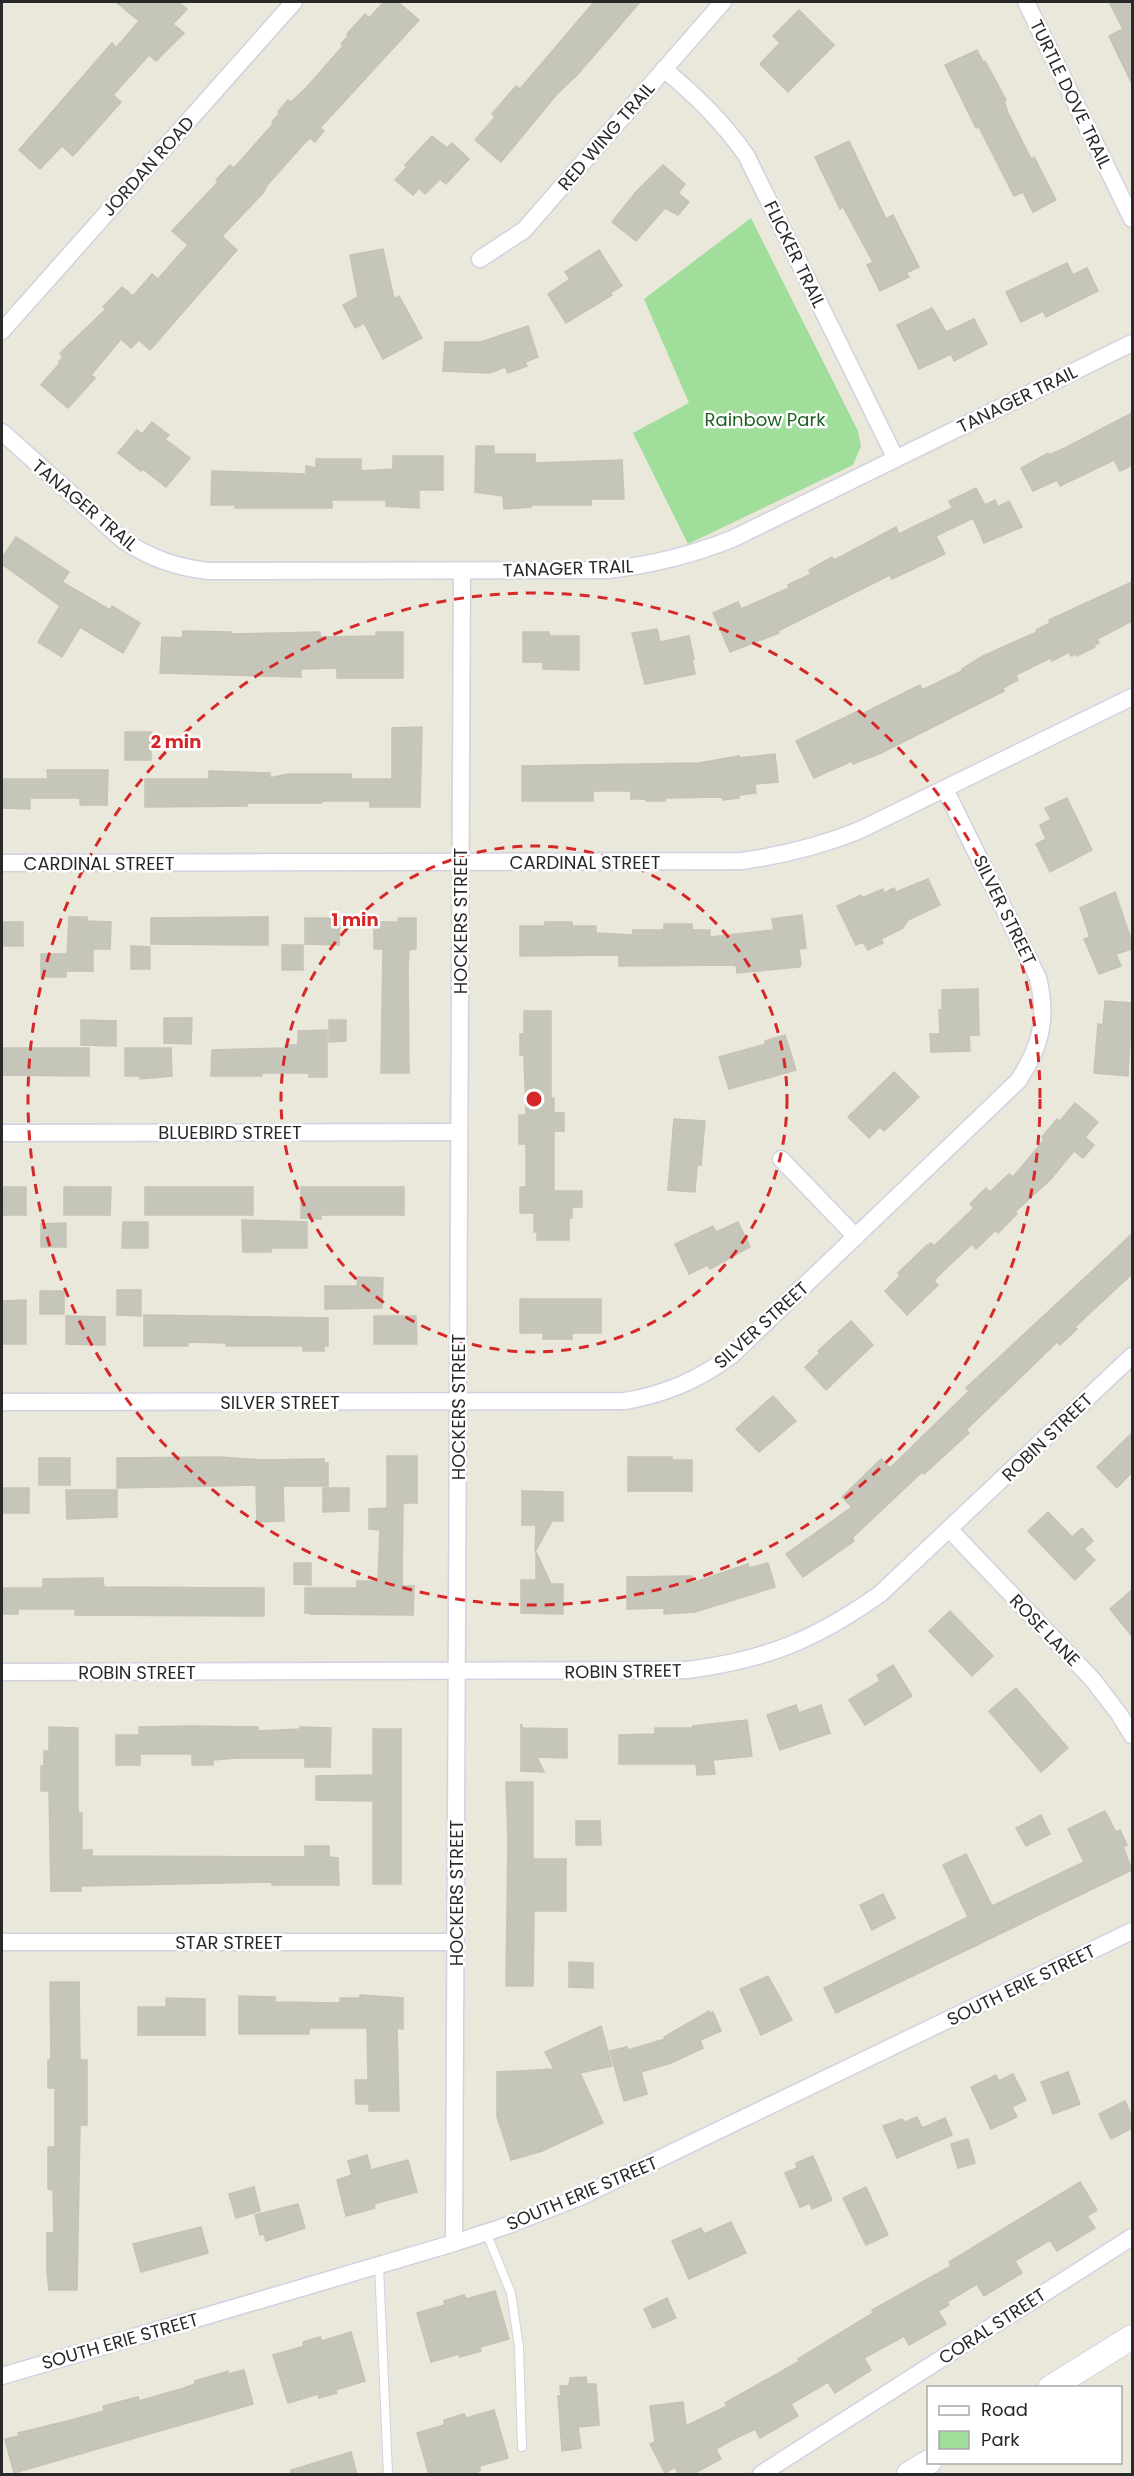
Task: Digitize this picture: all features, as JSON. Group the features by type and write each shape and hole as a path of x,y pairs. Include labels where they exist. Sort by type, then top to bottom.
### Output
{"main road":[{"path":"1053,2386 1132,2337"},
{"path":"909,2475 927,2464"}],"street":[{"name":"JORDAN ROAD","path":"2,331 294,2"},
{"name":"RED WING TRAIL","path":"480,259 524,230 723,2"},
{"name":"TURTLE DOVE TRAIL","path":"1026,2 1132,219"},
{"name":"FLICKER TRAIL","path":"664,69 700,100 727,128 746,155 896,459"},
{"name":"TANAGER TRAIL","path":"2,432 123,540 143,554 165,563 208,571 607,570 654,564 694,554 732,539 1132,343"},
{"name":"HOCKERS STREET","path":"454,2243 462,571"},
{"name":"CARDINAL STREET","path":"2,863 742,861 782,856 822,846 860,830 1132,697"},
{"name":"SILVER STREET","path":"2,1402 625,1401 651,1397 679,1388 708,1372 732,1355 856,1237 1018,1081 1031,1061 1040,1037 1043,1018 1042,995 1035,972 945,789"},
{"name":"BLUEBIRD STREET","path":"2,1133 459,1132"},
{"path":"781,1159 856,1237"},
{"name":"ROBIN STREET","path":"2,1672 687,1670 728,1665 770,1654 809,1639 846,1618 880,1594 1132,1356"},
{"name":"ROSE LANE","path":"950,1530 1093,1680 1132,1735"},
{"name":"SOUTH ERIE STREET","path":"2,2376 454,2243 616,2181 1132,1931"},
{"name":"STAR STREET","path":"2,1942 456,1942"},
{"name":"CORAL STREET","path":"761,2475 1132,2236"}],"lane":[{"path":"486,2232 511,2293 519,2347 522,2447"},
{"path":"379,2265 388,2475"}],"green space":[{"name":"Rainbow Park","path":"751,218 858,431 861,446 853,465 688,544 633,433 689,403 644,299"}],"building":[{"path":"116,2 178,2 187,9 173,24 184,33 156,61 149,55 113,95 121,102 73,156 62,146 40,169 19,150 112,43 116,48 139,21"},
{"path":"384,2 398,2 419,20 320,128 324,131 315,142 310,138 302,146 268,184 263,193 222,236 237,250 150,350 139,340 131,348 121,339 91,375 95,378 68,408 41,385 60,363 63,357 60,353 106,309 103,307 122,287 133,296 152,274 158,279 188,245 172,231 218,182 216,180 230,165 234,168 274,123 272,122 280,113 278,112 288,100 291,102 306,88 343,46 341,44 349,35 347,34 365,14 369,18"},
{"path":"594,2 640,2 578,74 556,95 501,162 475,140 495,117 492,114 516,86 520,89"},
{"path":"1109,2 1132,2 1132,84 1109,36 1123,29"},
{"path":"799,10 834,45 788,92 760,64 780,43 773,36"},
{"path":"977,50 1006,100 1004,101 1008,113 1031,159 1034,157 1056,200 1033,212 1023,192 1014,196 979,127 976,128 945,65"},
{"path":"432,136 447,148 452,143 469,159 446,184 440,179 425,194 419,188 413,195 395,180 407,167 405,165"},
{"path":"849,141 886,219 893,215 919,267 906,273 909,277 880,291 867,265 873,262 843,207 840,209 815,157"},
{"path":"663,165 685,184 678,193 689,202 678,215 665,208 636,241 612,222 636,192"},
{"path":"383,249 394,299 399,296 422,338 383,359 364,323 355,328 343,305 358,297 350,255"},
{"path":"599,250 622,286 610,293 612,295 566,323 548,294 570,279 565,272"},
{"path":"1067,263 1073,275 1087,268 1098,291 1046,317 1043,311 1021,322 1006,292"},
{"path":"932,308 946,332 974,319 987,344 954,361 951,354 919,369 897,325"},
{"path":"528,326 538,357 525,362 527,366 508,373 505,367 490,373 443,371 445,342 481,342"},
{"path":"1132,413 1132,465 1120,471 1114,460 1060,486 1057,480 1033,491 1021,468"},
{"path":"152,422 169,435 165,439 190,458 166,487 118,453 137,430 142,434"},
{"path":"476,446 494,446 494,454 535,454 535,463 622,460 624,499 591,499 591,505 530,505 531,507 504,509 503,496 475,492"},
{"path":"393,456 443,456 443,490 419,490 419,508 386,506 386,500 332,500 332,508 235,508 235,505 211,505 212,471 306,474 306,466 316,468 316,459 361,459 361,471 393,469"},
{"path":"976,488 985,505 995,500 998,507 1009,501 1022,527 984,543 973,518 936,536 945,554 892,579 890,575 778,631 779,633 730,652 713,613 738,602 741,609 789,588 788,585 811,574 809,570 832,557 833,560 842,556 896,527 899,534 952,508 949,501"},
{"path":"16,537 69,572 62,582 110,610 112,606 140,623 123,653 80,627 62,657 38,642 60,606 2,564 2,558"},
{"path":"1132,582 1132,621 1097,639 1099,643 1094,645 1095,647 1077,656 1076,654 1071,656 1069,652 1052,661 1050,658 1016,675 1018,680 1003,688 1004,691 881,753 853,764 852,761 814,778 796,741 860,710 862,714 920,685 922,690 962,671 983,656 1037,632 1036,630 1050,623 1049,620"},
{"path":"657,629 660,642 689,636 695,674 645,684 632,633"},
{"path":"183,631 231,632 231,634 320,632 320,637 376,636 376,632 403,632 403,678 337,678 337,668 301,669 301,677 160,673 162,637 182,638"},
{"path":"523,632 549,632 549,636 579,636 579,670 543,669 543,662 523,662"},
{"path":"422,727 420,807 370,807 370,801 322,801 322,803 247,803 247,806 145,807 145,779 209,779 209,771 270,773 270,778 288,774 351,774 351,779 392,779 392,728"},
{"path":"125,732 151,732 151,760 125,760"},
{"path":"775,754 778,782 755,784 756,793 739,795 739,798 723,800 722,797 665,798 665,801 646,801 646,799 631,799 631,791 593,791 593,801 522,801 522,766 699,763 739,756 739,758"},
{"path":"47,770 108,770 107,805 80,805 80,798 30,798 30,809 3,808 2,779 48,779"},
{"path":"1067,798 1092,850 1050,872 1036,844 1046,839 1040,825 1051,819 1045,808"},
{"path":"928,879 940,905 908,920 903,928 881,939 883,943 868,950 863,942 856,945 837,906 861,895 862,898 883,889 884,893 894,888 896,892"},
{"path":"1115,892 1132,942 1132,949 1116,954 1121,966 1099,974 1084,939 1090,937 1080,908"},
{"path":"802,915 806,948 799,949 801,965 799,967 737,973 736,965 619,966 619,955 520,956 520,926 545,926 545,922 572,922 572,926 596,926 596,933 633,935 633,930 664,930 664,924 692,924 692,930 710,930 710,937 774,930 772,919"},
{"path":"69,917 87,917 87,921 111,922 110,949 93,949 93,971 66,971 66,977 41,977 41,954 67,954"},
{"path":"268,917 268,945 151,944 151,918"},
{"path":"305,918 340,918 339,945 305,944"},
{"path":"398,918 416,918 416,949 409,950 408,970 409,1073 381,1073 383,949 374,949 374,922 398,922"},
{"path":"2,922 23,922 23,946 2,946"},
{"path":"282,945 303,945 303,970 282,970"},
{"path":"131,946 150,947 150,969 131,969"},
{"path":"978,989 979,1035 969,1035 970,1051 931,1052 930,1034 940,1034 939,1010 942,1010 942,990"},
{"path":"1105,1001 1132,1003 1128,1076 1094,1073 1098,1024 1103,1025"},
{"path":"524,1011 551,1011 551,1098 554,1098 554,1113 564,1113 564,1131 554,1131 554,1191 582,1191 582,1207 572,1207 572,1218 569,1218 569,1240 537,1240 537,1232 534,1232 534,1213 520,1213 520,1187 526,1187 526,1144 519,1144 519,1115 526,1115 524,1055 520,1055 520,1034 524,1034"},
{"path":"164,1018 192,1018 191,1044 164,1043"},
{"path":"81,1020 116,1021 116,1046 81,1045"},
{"path":"329,1020 346,1020 346,1041 329,1042"},
{"path":"327,1030 327,1077 309,1077 309,1073 211,1076 212,1050 285,1048 285,1045 298,1045 298,1031"},
{"path":"785,1035 796,1070 729,1089 719,1057 766,1044 765,1041"},
{"path":"2,1048 89,1048 89,1076 2,1075"},
{"path":"125,1048 171,1048 172,1076 140,1079 140,1076 125,1076"},
{"path":"894,1072 919,1097 884,1131 880,1127 869,1138 848,1117"},
{"path":"1075,1103 1098,1122 1085,1137 1094,1145 1083,1158 1074,1151 1050,1180 1015,1212 1017,1214 998,1233 996,1230 976,1249 972,1244 937,1277 934,1281 938,1285 907,1315 885,1291 900,1276 898,1273 926,1246 931,1243 934,1246 974,1208 970,1204 986,1188 990,1192 1009,1174 1013,1177 1044,1140 1042,1137 1057,1119 1060,1121"},
{"path":"674,1119 705,1121 701,1165 697,1165 695,1192 668,1190"},
{"path":"2,1187 26,1187 26,1215 2,1215"},
{"path":"64,1187 111,1187 110,1215 64,1215"},
{"path":"145,1187 253,1187 253,1215 145,1215"},
{"path":"301,1187 404,1187 404,1215 321,1215 321,1219 301,1218"},
{"path":"242,1220 307,1222 307,1248 271,1248 271,1252 243,1252"},
{"path":"123,1222 148,1222 148,1248 122,1248"},
{"path":"738,1222 750,1247 710,1269 708,1265 689,1274 675,1244 713,1226 716,1232"},
{"path":"66,1223 66,1247 41,1247 41,1224"},
{"path":"1132,1234 1132,1274 1075,1327 1077,1329 1060,1345 1057,1342 966,1430 969,1433 924,1474 922,1472 852,1538 854,1541 803,1577 786,1554 852,1507 842,1497 881,1459 890,1468 969,1391 966,1388"},
{"path":"358,1277 383,1278 382,1308 325,1309 325,1286 357,1286"},
{"path":"117,1290 141,1290 141,1316 117,1315"},
{"path":"40,1291 64,1291 64,1314 40,1314"},
{"path":"520,1299 601,1299 601,1333 572,1333 572,1339 543,1339 543,1333 520,1333"},
{"path":"26,1300 26,1344 2,1344 2,1301"},
{"path":"144,1315 328,1318 328,1346 324,1346 324,1351 303,1351 303,1346 226,1346 226,1343 188,1342 188,1346 144,1346"},
{"path":"66,1316 105,1317 105,1345 66,1344"},
{"path":"374,1316 416,1316 417,1344 374,1344"},
{"path":"851,1321 873,1345 826,1390 805,1367 820,1353 818,1351"},
{"path":"773,1396 796,1421 759,1452 736,1429"},
{"path":"1132,1433 1132,1472 1117,1488 1097,1467"},
{"path":"387,1456 417,1456 417,1503 403,1503 402,1586 414,1586 413,1615 305,1613 305,1588 357,1588 357,1581 378,1581 380,1530 369,1529 369,1509 387,1508"},
{"path":"219,1457 263,1460 324,1459 324,1463 328,1463 328,1486 283,1486 284,1521 257,1522 256,1485 117,1488 117,1458"},
{"path":"628,1457 672,1457 672,1460 692,1460 692,1491 628,1491"},
{"path":"39,1458 70,1458 70,1485 39,1485"},
{"path":"2,1488 29,1488 29,1513 2,1513"},
{"path":"323,1488 349,1488 349,1511 323,1512"},
{"path":"66,1490 117,1490 117,1517 67,1519"},
{"path":"522,1491 563,1492 563,1521 552,1521 535,1552 536,1525 522,1525"},
{"path":"1048,1512 1072,1537 1082,1528 1093,1541 1084,1549 1095,1560 1075,1580 1028,1531"},
{"path":"536,1552 551,1584 563,1584 563,1614 521,1613 521,1580 536,1580"},
{"path":"294,1563 311,1563 311,1585 294,1584"},
{"path":"768,1563 775,1587 695,1612 664,1614 664,1608 627,1609 627,1577 692,1576 692,1583 748,1564 749,1568"},
{"path":"103,1578 104,1587 264,1588 264,1616 75,1615 75,1609 18,1609 18,1614 2,1614 2,1588 43,1588 43,1579"},
{"path":"1132,1590 1132,1636 1110,1609"},
{"path":"950,1611 993,1656 972,1676 929,1631"},
{"path":"893,1665 912,1696 865,1725 849,1700 880,1681 877,1675"},
{"path":"1016,1688 1068,1748 1041,1772 989,1711"},
{"path":"796,1705 799,1713 821,1705 830,1733 780,1750 767,1715"},
{"path":"747,1720 752,1756 713,1760 715,1774 697,1775 696,1764 619,1764 619,1735 655,1734 655,1728 693,1728 693,1726"},
{"path":"521,1724 523,1728 567,1729 567,1758 537,1757 544,1772 521,1771"},
{"path":"49,1727 78,1728 78,1813 82,1813 82,1850 92,1850 92,1856 305,1857 305,1846 329,1846 329,1857 338,1858 339,1885 272,1885 272,1882 81,1886 81,1891 51,1891 49,1791 41,1791 41,1766 44,1766 44,1751 49,1751"},
{"path":"139,1727 258,1727 258,1731 300,1729 300,1727 331,1728 330,1767 305,1767 305,1758 236,1758 213,1760 213,1765 192,1765 192,1754 140,1754 140,1765 116,1765 116,1735 139,1735"},
{"path":"373,1729 401,1729 401,1884 373,1884 373,1801 316,1800 316,1776 373,1775"},
{"path":"506,1782 533,1782 533,1859 566,1859 566,1911 534,1911 533,1986 506,1986 508,1840"},
{"path":"1105,1811 1116,1832 1120,1830 1127,1845 1123,1847 1132,1870 836,2013 824,1988 968,1917 943,1865 966,1854 992,1906 1084,1862 1068,1829"},
{"path":"1041,1815 1050,1834 1026,1846 1016,1828"},
{"path":"576,1821 600,1821 601,1845 576,1845"},
{"path":"883,1894 895,1918 872,1930 860,1905"},
{"path":"569,1962 593,1963 593,1988 569,1987"},
{"path":"768,1976 792,2020 761,2035 740,1989"},
{"path":"50,1982 79,1982 80,2060 87,2060 87,2125 80,2125 77,2290 49,2290 47,2270 47,2233 54,2233 53,2190 48,2189 48,2147 55,2147 55,2088 48,2088 48,2060 51,2060"},
{"path":"360,1995 403,1998 403,2029 397,2028 399,2111 369,2111 369,2104 356,2104 355,2080 368,2080 367,2028 309,2028 309,2034 239,2034 239,1996 275,1997 275,2002 340,2003 340,1998 360,1998"},
{"path":"166,1998 205,1999 205,2035 138,2035 138,2007 166,2007"},
{"path":"709,2011 710,2014 713,2012 721,2031 700,2040 703,2048 671,2063 641,2072 647,2094 624,2101 610,2051 627,2047 628,2050 665,2039 664,2037"},
{"path":"601,2026 612,2066 580,2073 603,2123 542,2151 511,2160 497,2117 497,2072 554,2069 545,2052"},
{"path":"1068,2072 1080,2104 1053,2114 1041,2082"},
{"path":"1013,2074 1026,2100 1012,2107 1017,2117 991,2129 971,2087 996,2075 999,2081"},
{"path":"1125,2101 1132,2117 1132,2128 1111,2139 1099,2114"},
{"path":"917,2117 922,2128 945,2118 952,2135 897,2158 883,2126 902,2119 905,2122"},
{"path":"968,2139 975,2163 958,2168 951,2144"},
{"path":"367,2155 371,2170 408,2160 417,2192 374,2204 375,2208 346,2216 337,2180 352,2175 348,2161"},
{"path":"813,2156 832,2200 812,2209 810,2203 800,2207 785,2173 797,2168 796,2163"},
{"path":"1080,2182 1097,2210 1087,2216 1095,2228 1057,2251 1050,2240 1015,2261 1022,2273 984,2296 977,2284 947,2302 949,2305 938,2311 946,2324 909,2345 904,2336 864,2358 871,2370 835,2393 828,2382 791,2404 798,2416 760,2438 755,2429 732,2440 716,2449 721,2459 691,2475 679,2475 675,2467 665,2473 650,2444 655,2442 650,2406 683,2402 686,2426 727,2406 725,2403 800,2361 798,2359 873,2313 872,2310 951,2266 949,2262"},
{"path":"254,2187 260,2211 236,2218 229,2194"},
{"path":"866,2187 888,2235 866,2245 843,2198"},
{"path":"298,2204 305,2228 266,2241 264,2234 260,2235 255,2215"},
{"path":"731,2222 746,2253 689,2279 672,2241 701,2228 704,2234"},
{"path":"201,2227 208,2253 141,2272 133,2244"},
{"path":"495,2291 509,2339 480,2347 481,2351 431,2362 417,2313 445,2305 444,2301 464,2295 466,2299"},
{"path":"667,2298 676,2318 653,2328 644,2309"},
{"path":"351,2332 365,2381 335,2390 337,2393 319,2398 318,2394 288,2403 273,2355 304,2346 303,2342 320,2337 322,2341"},
{"path":"244,2370 253,2404 14,2473 5,2439 19,2436 18,2433 104,2411 103,2406 138,2397 139,2401 181,2389 195,2384 195,2381 228,2371 228,2374"},
{"path":"586,2377 587,2384 596,2384 599,2425 578,2427 581,2448 562,2451 558,2396 561,2396 560,2386 569,2386 570,2378"},
{"path":"494,2410 508,2458 480,2466 480,2471 468,2475 429,2475 417,2433 444,2425 444,2420 464,2414 466,2418"},
{"path":"351,2452 357,2475 291,2475 291,2470"}]}
